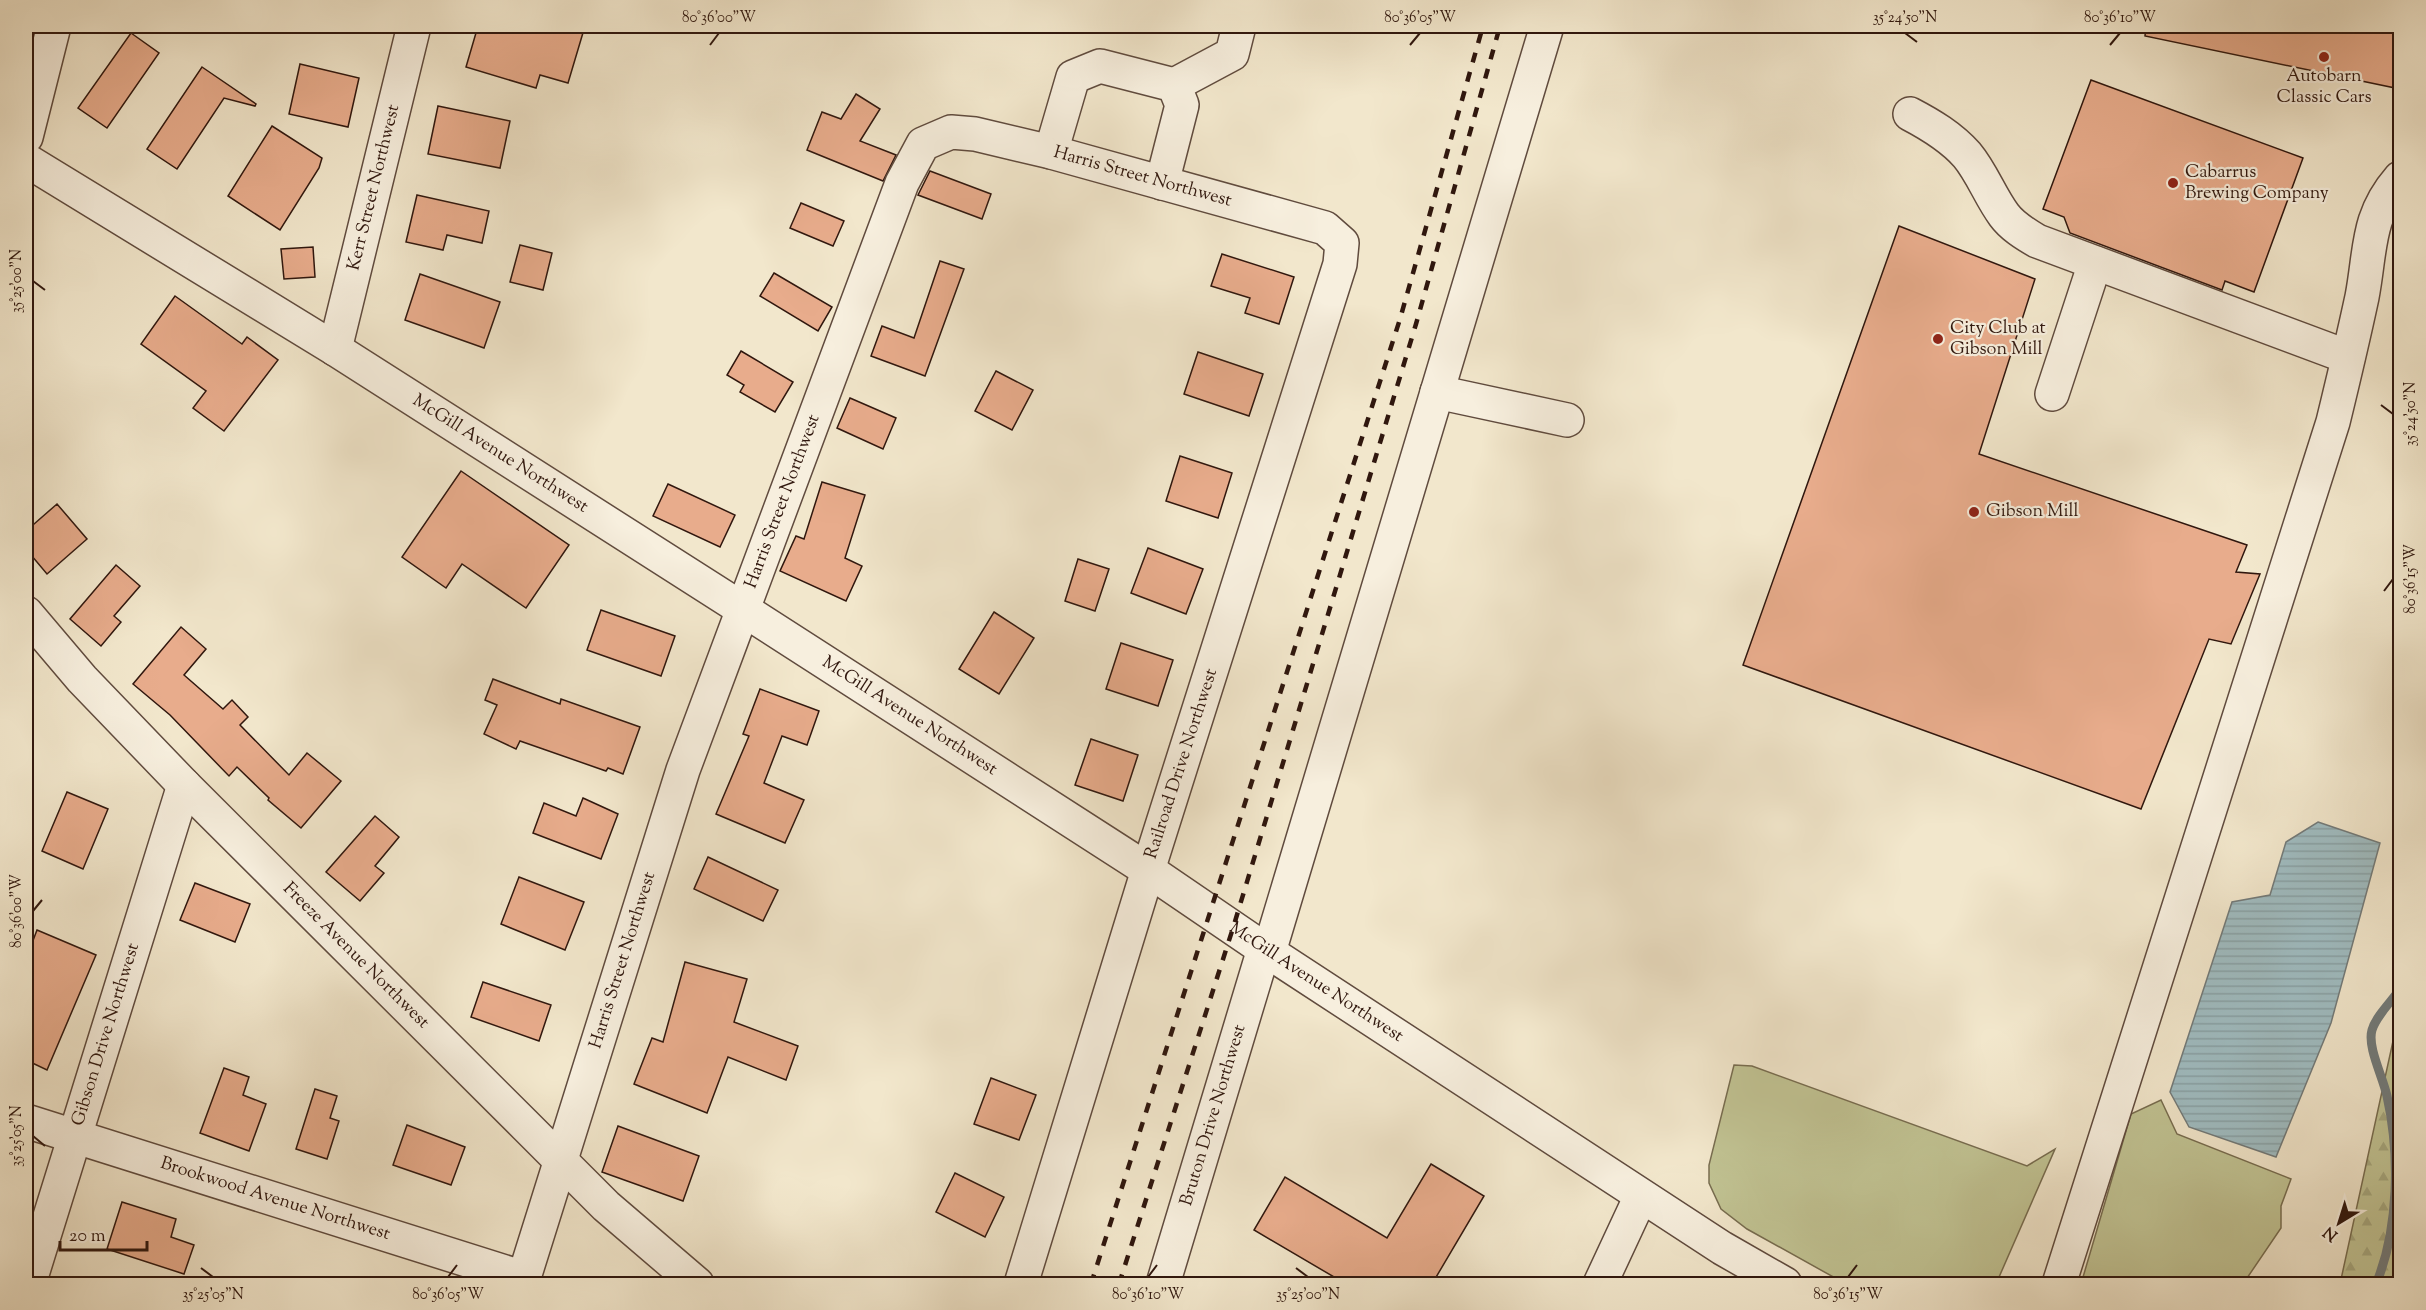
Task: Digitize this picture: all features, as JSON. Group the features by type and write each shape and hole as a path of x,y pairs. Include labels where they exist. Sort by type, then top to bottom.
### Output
{"street":[{"path":"26,137 54,26"},
{"name":"Kerr Street Northwest","path":"334,349 414,26"},
{"path":"1051,152 1073,77 1100,66 1174,85 1232,54 1239,26"},
{"name":"Bruton Drive Northwest","path":"1163,1284 1547,26"},
{"path":"1162,183 1182,105 1174,85"},
{"path":"1910,114 1944,134 1968,156 2004,216 2018,229 2037,241 2348,357"},
{"name":"Harris Street Northwest","path":"523,1281 683,770 902,183 923,144 951,132 975,134 1051,152 1325,228 1342,243"},
{"name":"McGill Avenue Northwest","path":"26,160 334,349 744,610 1148,870 1641,1196 1722,1248 1785,1284"},
{"path":"2059,1284 2333,423 2362,295 2367,253 2376,213 2400,178"},
{"name":"Railroad Drive Northwest","path":"1021,1284 1148,870 1340,264 1342,243"},
{"path":"2052,394 2095,263"},
{"path":"1437,392 1567,420"},
{"name":"Freeze Avenue Northwest","path":"26,613 82,679 184,785 606,1206 697,1284"},
{"name":"Gibson Drive Northwest","path":"29,1284 184,785"},
{"name":"Brookwood Avenue Northwest","path":"26,1121 523,1281"},
{"path":"1600,1284 1641,1196"}],"green space":[{"path":"2400,1009 2400,1284 2340,1284"},
{"path":"1734,1065 1752,1066 2027,1166 2055,1149 1996,1284 1846,1284 1747,1229 1721,1209 1709,1183 1709,1165"},
{"path":"2161,1100 2177,1134 2291,1179 2281,1206 2281,1228 2243,1284 2081,1284 2131,1114"}],"water":[{"path":"2318,822 2380,843 2331,1023 2276,1157 2189,1127 2170,1092 2232,902 2270,895 2286,842"}],"building":[{"path":"478,26 585,26 568,83 540,75 536,88 466,67"},
{"name":"Autobarn Classic Cars","path":"2146,26 2400,26 2400,89 2145,36"},
{"path":"131,33 159,53 107,128 78,108"},
{"path":"300,64 359,78 348,127 289,114"},
{"path":"202,67 256,104 255,106 224,98 177,169 147,149"},
{"name":"Cabarrus Brewing Company","path":"2091,80 2303,158 2254,292 2225,281 2222,290 2070,233 2064,217 2043,209"},
{"path":"856,94 880,109 860,141 896,155 883,181 807,150 822,112 841,119"},
{"path":"438,106 510,121 500,168 428,154"},
{"path":"272,126 322,158 319,168 280,230 228,196"},
{"path":"930,171 991,194 982,219 918,195"},
{"path":"417,195 489,211 482,243 447,235 443,250 406,242"},
{"path":"801,203 844,221 833,246 790,228"},
{"name":"Gibson Mill","path":"1899,226 2035,279 1979,454 2247,545 2236,572 2260,574 2231,644 2209,639 2141,809 1743,665"},
{"path":"520,245 552,253 543,290 510,282"},
{"path":"313,247 315,277 284,279 281,249"},
{"path":"1222,254 1294,277 1279,324 1245,313 1250,298 1211,286"},
{"path":"940,261 964,269 925,376 871,356 882,326 914,338"},
{"path":"774,273 832,307 818,331 760,296"},
{"path":"420,274 500,302 484,348 405,320"},
{"path":"175,296 242,344 247,337 278,360 224,431 193,408 206,391 141,344"},
{"path":"741,351 793,382 775,412 740,392 744,385 727,375"},
{"path":"1198,352 1263,374 1249,416 1184,394"},
{"path":"996,371 1033,390 1012,430 975,411"},
{"path":"850,398 896,418 883,449 837,428"},
{"path":"1180,456 1232,473 1218,518 1166,501"},
{"path":"461,471 569,545 526,608 462,564 446,588 402,557"},
{"path":"822,482 865,495 845,558 862,566 846,601 780,571 796,536 804,539"},
{"path":"668,484 735,515 720,547 653,516"},
{"path":"57,504 87,539 47,574 26,549 26,531"},
{"path":"1148,548 1203,569 1186,614 1131,593"},
{"path":"1078,559 1109,569 1095,611 1065,601"},
{"path":"116,565 140,586 114,616 121,622 101,646 70,619"},
{"path":"601,610 675,636 661,676 587,650"},
{"path":"994,612 1034,638 999,694 959,669"},
{"path":"181,627 206,649 184,675 223,709 232,700 248,717 240,725 289,775 307,753 341,781 301,828 268,800 269,798 237,767 229,776 170,715 133,684"},
{"path":"1121,643 1173,660 1158,706 1106,689"},
{"path":"493,679 560,704 561,699 640,727 623,774 608,768 606,771 520,741 516,749 484,734 497,705 485,700"},
{"path":"760,689 819,711 807,745 782,736 764,783 804,800 785,843 716,814 749,736 743,734"},
{"path":"1091,739 1138,755 1123,801 1075,785"},
{"path":"67,792 108,809 83,869 42,851"},
{"path":"583,798 618,814 601,859 533,833 544,803 576,816"},
{"path":"375,816 399,837 375,866 384,873 360,901 326,872"},
{"path":"708,857 778,890 763,921 694,889"},
{"path":"519,877 584,902 565,950 501,924"},
{"path":"195,883 250,904 235,942 180,920"},
{"path":"37,930 96,955 47,1070 26,1060 26,959"},
{"path":"685,962 747,979 734,1022 798,1046 786,1080 728,1057 707,1113 634,1084 652,1038 663,1042"},
{"path":"483,982 551,1005 539,1041 471,1017"},
{"path":"224,1068 249,1077 243,1095 266,1104 249,1151 200,1133"},
{"path":"991,1078 1036,1095 1019,1140 974,1124"},
{"path":"315,1089 337,1096 330,1118 339,1121 327,1159 296,1149"},
{"path":"407,1125 465,1147 451,1185 393,1165"},
{"path":"618,1126 699,1156 683,1201 602,1172"},
{"path":"1431,1164 1484,1196 1432,1284 1346,1284 1254,1230 1285,1177 1387,1238"},
{"path":"955,1173 1004,1197 985,1237 936,1212"},
{"path":"122,1202 176,1219 171,1237 194,1245 184,1274 107,1249"}],"waterway":[{"path":"2376,1284 2384,1263 2393,1216 2395,1166 2387,1096 2373,1053 2371,1037 2377,1019 2400,989"}],"railway":[{"path":"1091,1284 1400,319 1483,26"},
{"path":"1119,1284 1233,928 1416,324 1500,26"}],"place":[{"name":"Autobarn Classic Cars","path":"2324,57"},
{"name":"Cabarrus Brewing Company","path":"2173,183"},
{"name":"City Club at Gibson Mill","path":"1938,339"},
{"name":"Gibson Mill","path":"1974,512"}]}
